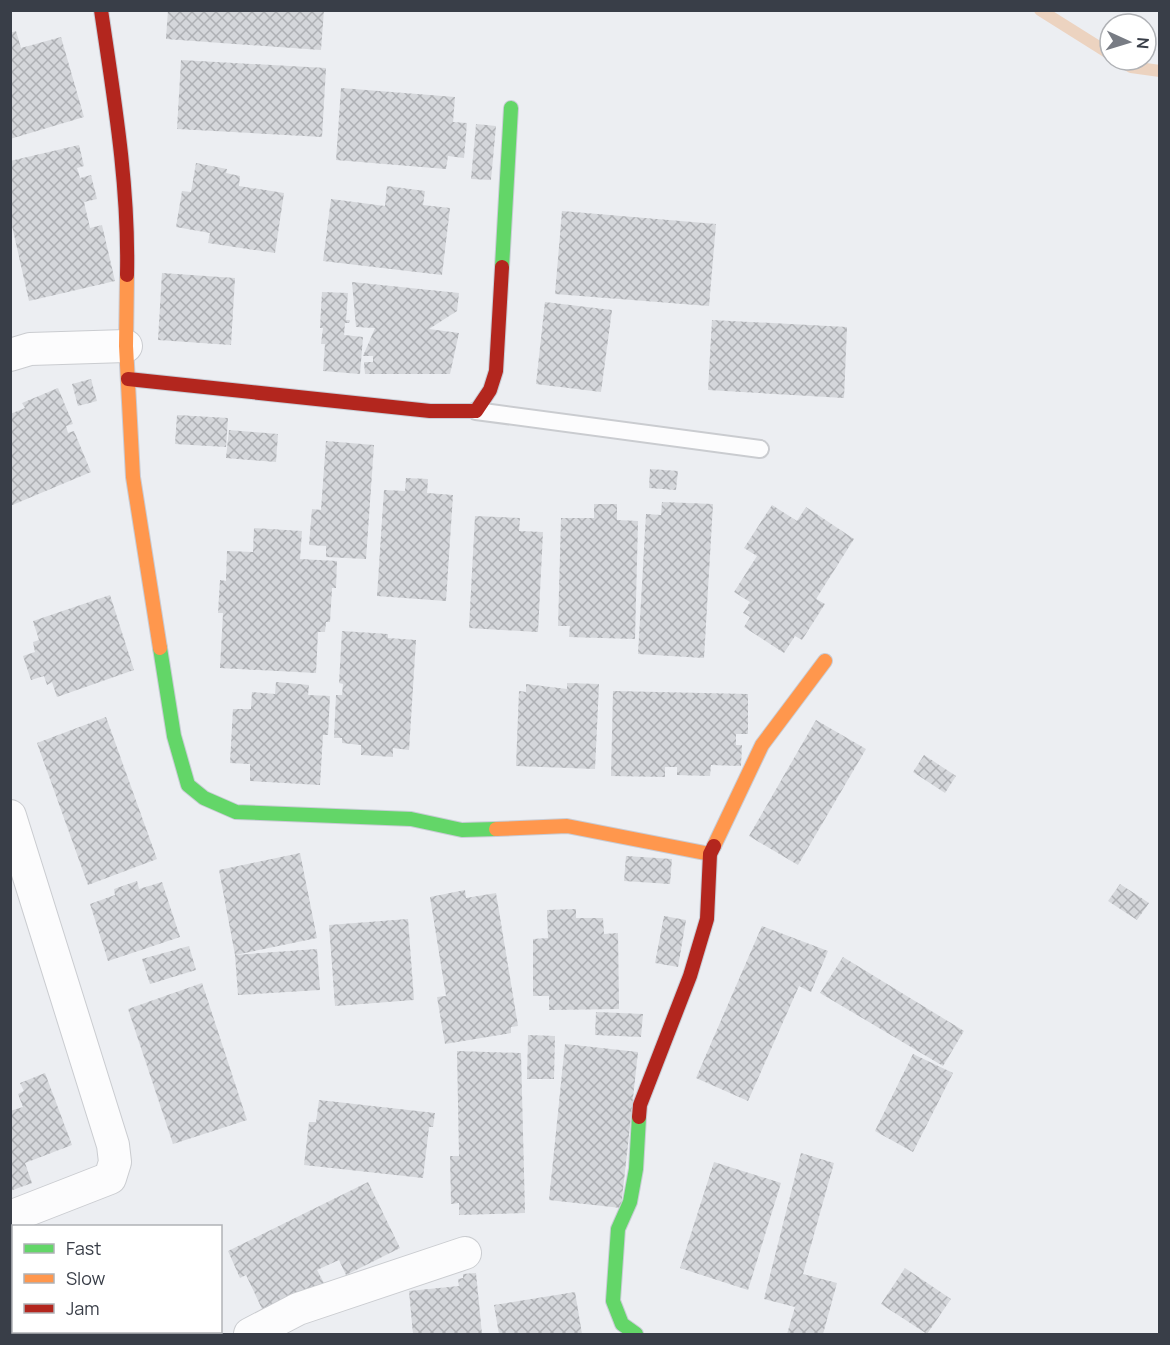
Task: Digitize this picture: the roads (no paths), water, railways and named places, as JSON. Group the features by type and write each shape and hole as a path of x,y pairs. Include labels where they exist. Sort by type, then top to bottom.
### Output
{"street":[{"path":"101,10 122,151 128,222 126,346 133,477 174,736 188,785 204,798 236,813 411,819 462,830 567,826 710,854"},
{"path":"128,379 430,411 476,411 490,390 496,371 511,108"},
{"path":"10,355 30,349 126,346"},
{"path":"636,1335 622,1324 613,1301 618,1229 630,1202 636,1168 640,1105 690,976 707,919 710,854 762,745 825,661"},
{"path":"10,816 113,1145 115,1162 110,1178 10,1217"},
{"path":"249,1335 298,1309 465,1253"}],"lane":[{"path":"476,411 760,449"}],"waterway":[{"path":"1040,10 1098,46"}]}
